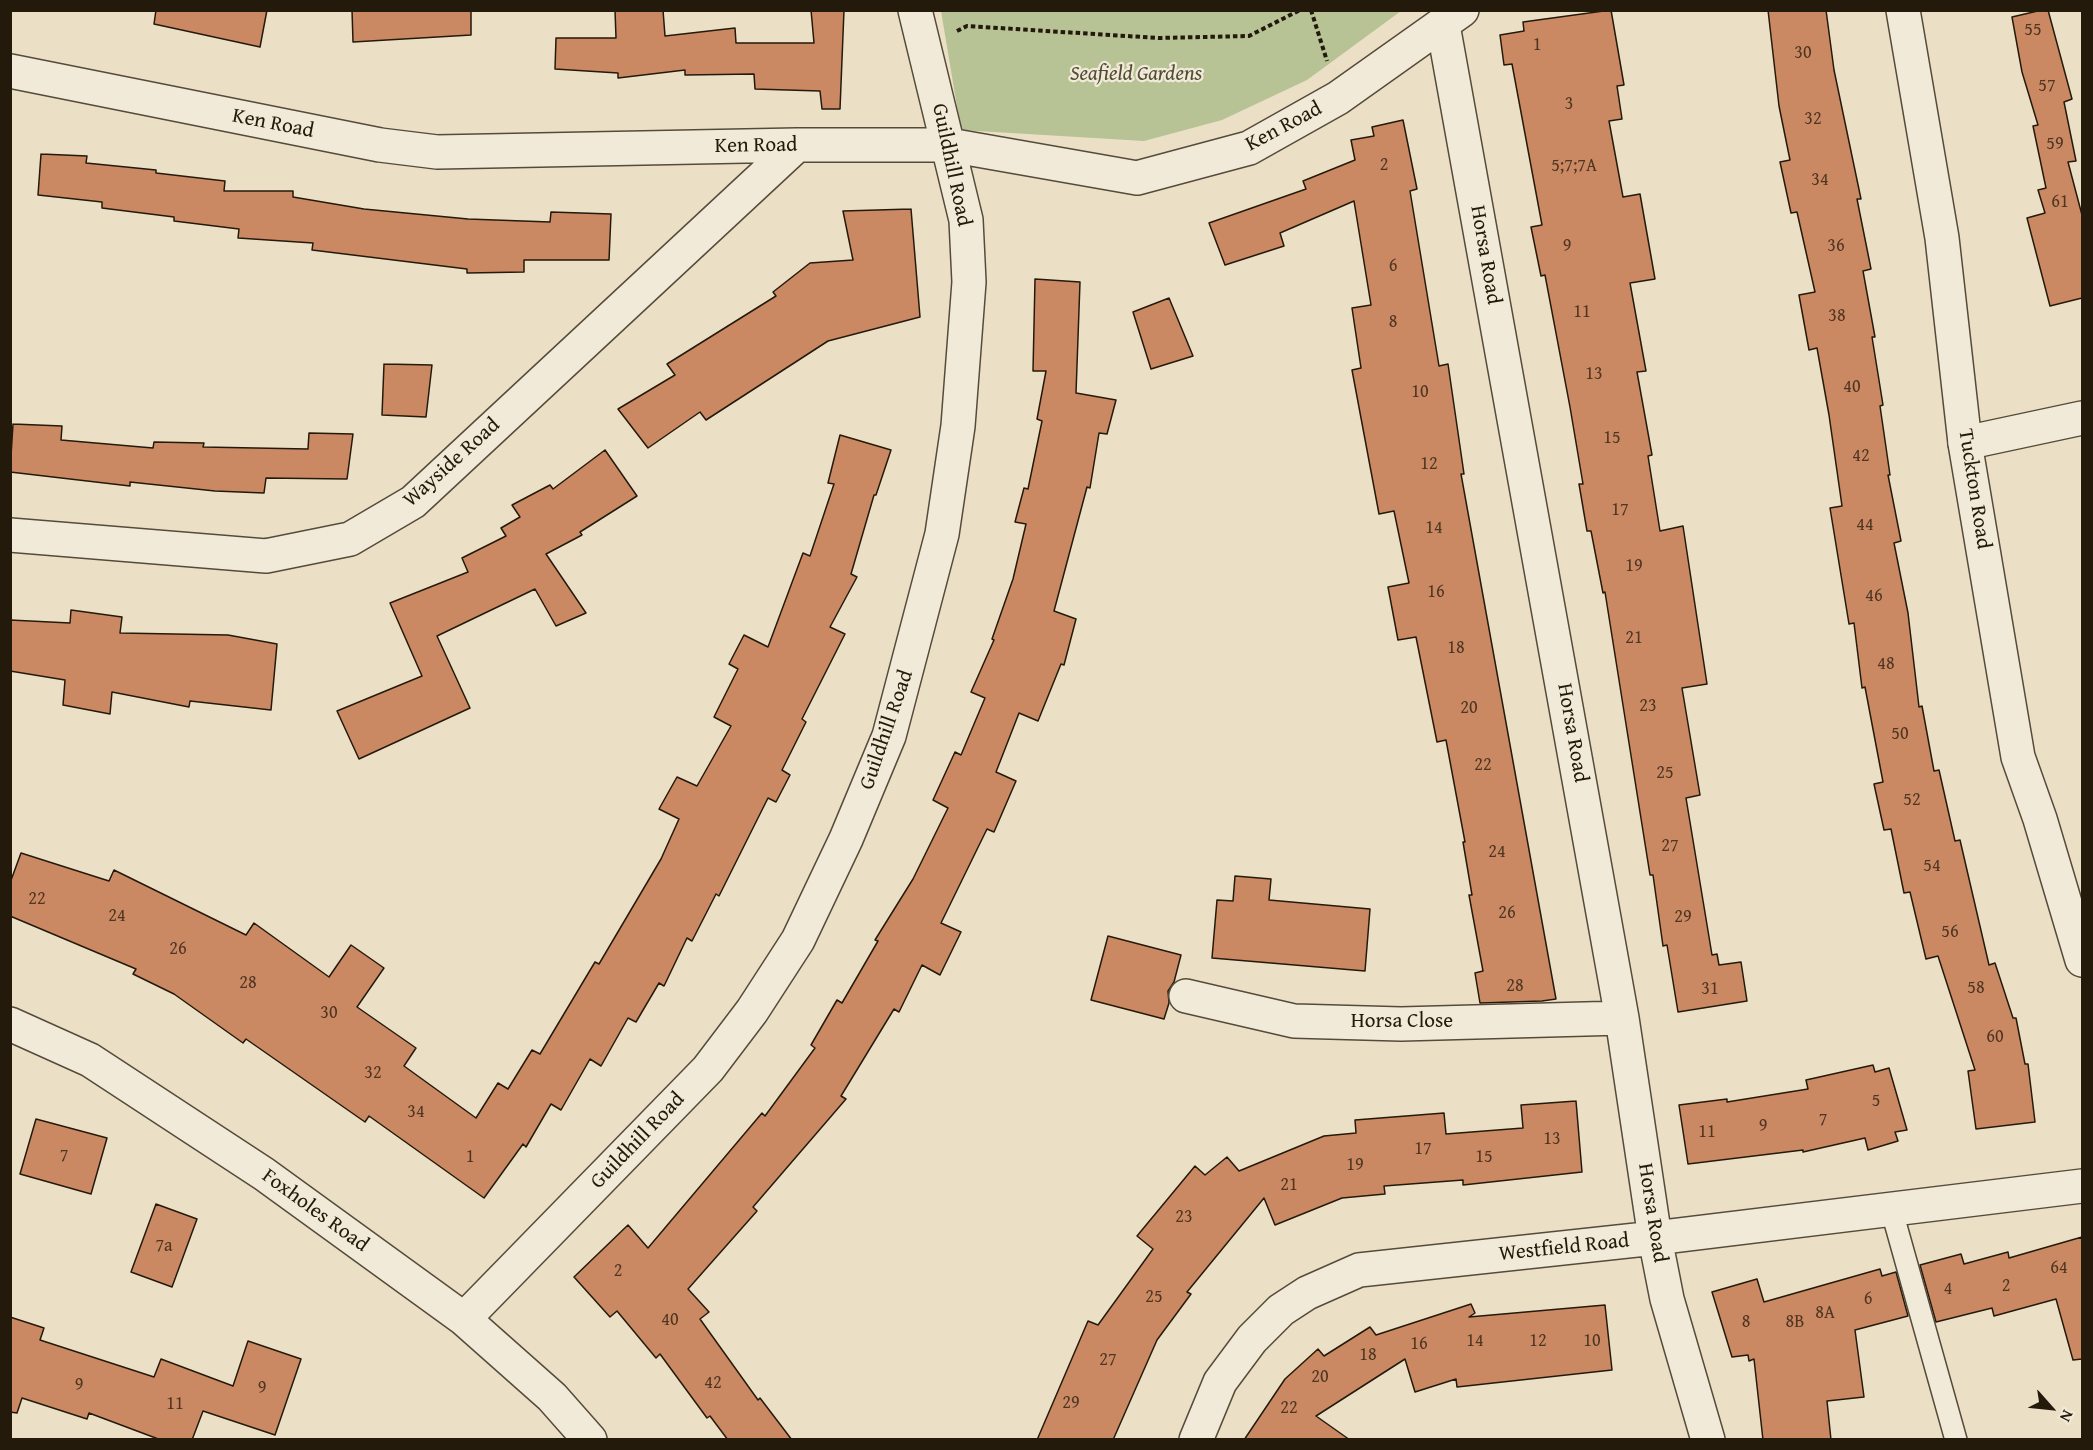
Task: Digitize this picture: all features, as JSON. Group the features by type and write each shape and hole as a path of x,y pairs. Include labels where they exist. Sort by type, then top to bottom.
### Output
{"street":[{"name":"Guildhill Road","path":"464,1319 708,1069 752,1011 798,940 846,839 889,736 942,534 958,426 969,282 966,220 915,10"},
{"name":"Tuckton Road","path":"1903,10 1942,237 1965,443 2018,758 2040,819 2082,960"},
{"name":"Ken Road","path":"10,71 380,145 437,152 797,145 949,145 1137,178 1249,148 1338,98 1452,18"},
{"name":"Horsa Road","path":"1452,18 1622,1018 1655,1238 1667,1299 1708,1440"},
{"name":"Wayside Road","path":"10,536 266,556 350,539 413,502 797,145"},
{"path":"1965,443 2082,418"},
{"name":"Horsa Close","path":"1186,996 1294,1021 1401,1024 1622,1018"},
{"name":"Foxholes Road","path":"10,1024 90,1060 264,1174 464,1319 552,1397 590,1440"},
{"name":"Westfield Road","path":"1196,1440 1220,1382 1252,1340 1290,1304 1307,1293 1359,1270 1655,1238 2082,1186"}],"lane":[{"path":"1891,1208 1956,1440"}],"path":[{"path":"924,48 967,26 1158,38 1249,36 1300,10"},
{"path":"1311,10 1338,98"}],"green space":[{"name":"Seafield Gardens","path":"941,11 1401,11 1307,80 1222,120 1144,141 961,130"}],"building":[{"path":"156,10 267,10 260,47 154,24"},
{"path":"352,10 471,10 471,35 353,42"},
{"path":"615,10 663,10 665,36 735,28 736,43 814,43 811,10 844,10 840,109 822,109 820,91 755,89 754,74 685,75 685,70 618,78 618,73 555,69 556,38 616,38"},
{"path":"1611,10 1624,85 1617,86 1622,119 1609,121 1623,197 1640,194 1655,279 1630,283 1646,371 1637,372 1652,455 1648,456 1660,531 1683,526 1707,684 1682,688 1700,795 1686,798 1712,955 1717,954 1719,965 1741,962 1747,1001 1678,1012 1667,945 1663,946 1653,875 1650,875 1605,592 1603,593 1591,531 1587,531 1579,484 1583,484 1570,407 1545,275 1541,276 1531,227 1542,225 1512,64 1504,65 1500,35 1524,31 1523,22"},
{"path":"1768,10 1826,10 1834,70 1861,199 1857,199 1871,269 1863,271 1875,337 1872,337 1883,405 1880,406 1890,475 1888,475 1901,541 1894,543 1908,613 1919,707 1922,706 1934,771 1939,770 1955,841 1960,840 1989,965 1995,963 2013,1018 2016,1018 2025,1064 2028,1064 2035,1122 1976,1129 1968,1071 1975,1070 1938,956 1926,959 1910,892 1904,893 1891,829 1884,830 1874,784 1883,782 1865,687 1862,688 1854,623 1849,624 1830,508 1842,506 1829,415 1817,348 1809,350 1799,295 1815,292 1797,212 1791,213 1780,162 1790,160 1779,106"},
{"path":"2048,10 2072,99 2064,102 2076,161 2068,162 2082,215 2082,298 2050,306 2027,218 2045,213 2038,190 2046,188 2033,126 2038,125 2022,72 2012,17"},
{"path":"1403,120 1417,189 1410,191 1439,366 1448,364 1464,474 1461,474 1556,999 1480,1003 1475,973 1483,971 1469,895 1472,895 1463,842 1465,842 1446,740 1437,742 1416,637 1398,640 1388,587 1409,583 1394,511 1379,514 1352,370 1361,368 1352,308 1371,305 1354,201 1280,233 1284,246 1225,265 1209,223 1306,189 1303,181 1355,160 1351,140 1374,136 1372,127"},
{"path":"41,154 87,156 86,163 156,170 156,173 225,181 224,191 293,191 293,197 364,209 468,219 550,222 551,212 611,214 609,260 524,260 524,272 467,273 467,269 312,250 313,243 238,238 239,229 174,221 174,217 102,208 102,202 38,195"},
{"path":"911,209 920,317 828,341 706,420 700,412 648,448 618,409 675,375 667,364 776,296 773,292 810,263 853,260 843,211"},
{"path":"1035,279 1080,282 1076,393 1116,400 1107,434 1099,433 1090,488 1087,487 1054,611 1076,619 1064,665 1061,664 1038,721 1019,713 996,772 1016,781 994,832 987,829 941,923 961,932 940,975 922,965 899,1012 894,1009 841,1096 846,1099 753,1207 757,1211 688,1289 709,1312 700,1319 758,1400 760,1398 792,1440 728,1440 710,1416 707,1418 660,1354 656,1358 617,1311 610,1317 574,1277 628,1225 648,1248 762,1113 765,1116 815,1048 811,1045 837,1000 842,1003 878,941 875,940 913,879 948,808 933,800 955,752 961,755 985,698 971,692 994,640 992,639 1013,579 1026,524 1015,522 1024,488 1028,489 1042,421 1037,419 1046,371 1033,371"},
{"path":"1169,298 1193,356 1151,369 1133,312"},
{"path":"384,364 432,365 426,417 382,415"},
{"path":"13,424 62,426 61,440 153,448 154,442 204,443 203,447 308,449 309,433 353,434 347,479 266,478 264,493 215,491 130,482 130,486 10,472"},
{"path":"840,435 891,450 876,495 874,495 851,574 857,577 830,627 845,634 802,719 806,722 782,770 790,775 776,802 768,798 719,896 716,894 692,941 687,938 664,986 659,983 636,1022 628,1018 601,1066 590,1059 561,1110 551,1104 526,1147 523,1144 484,1198 369,1116 365,1122 246,1039 243,1043 174,994 133,974 136,969 10,916 10,883 21,853 109,881 114,870 246,935 254,923 329,977 351,945 384,968 357,1007 416,1048 404,1066 476,1118 498,1083 508,1089 532,1050 540,1054 595,962 599,964 661,859 679,819 659,809 677,777 697,786 731,726 714,717 738,669 729,664 744,635 768,647 803,553 810,556 834,484 828,483"},
{"path":"605,450 637,496 580,532 582,535 546,554 586,613 556,626 535,589 437,636 470,708 359,759 337,711 422,676 390,603 468,572 462,558 506,536 501,528 520,517 512,505 550,485 553,489"},
{"path":"71,610 122,617 120,633 228,635 277,644 271,710 190,701 189,707 112,692 110,714 63,705 65,680 10,671 10,620 70,623"},
{"path":"1235,876 1271,879 1269,900 1370,909 1365,971 1212,958 1217,900 1233,901"},
{"path":"1108,936 1181,955 1174,982 1168,991 1169,1003 1164,1019 1091,1000"},
{"path":"1873,1065 1875,1072 1889,1068 1907,1130 1895,1132 1898,1141 1868,1150 1865,1138 1803,1152 1803,1150 1688,1164 1679,1105 1727,1099 1727,1102 1808,1089 1806,1080"},
{"path":"1576,1101 1582,1172 1463,1185 1463,1180 1384,1186 1385,1194 1342,1198 1275,1225 1264,1198 1187,1292 1191,1294 1157,1340 1113,1440 1037,1440 1088,1321 1098,1325 1153,1249 1137,1236 1195,1166 1205,1175 1227,1157 1239,1171 1324,1136 1356,1133 1355,1120 1444,1113 1446,1134 1523,1128 1521,1105"},
{"path":"36,1119 107,1138 91,1194 20,1174"},
{"path":"156,1204 197,1219 172,1287 131,1272"},
{"path":"2082,1237 2082,1359 2073,1360 2056,1299 1994,1316 1992,1308 1936,1322 1920,1265 1961,1254 1964,1264 2008,1252 2009,1258"},
{"path":"1880,1269 1882,1276 1896,1272 1908,1316 1855,1330 1864,1397 1827,1401 1831,1440 1763,1440 1754,1359 1749,1361 1748,1355 1732,1357 1712,1292 1757,1279 1764,1302"},
{"path":"1471,1304 1475,1313 1469,1317 1605,1305 1612,1370 1457,1387 1456,1379 1415,1392 1405,1359 1316,1416 1350,1440 1244,1440 1285,1379 1318,1349 1324,1356 1370,1327 1376,1335"},
{"path":"10,1317 44,1328 40,1340 154,1377 161,1359 233,1386 248,1341 301,1359 275,1435 203,1411 192,1440 161,1440 89,1413 87,1419 22,1398 17,1413 10,1412"}]}
